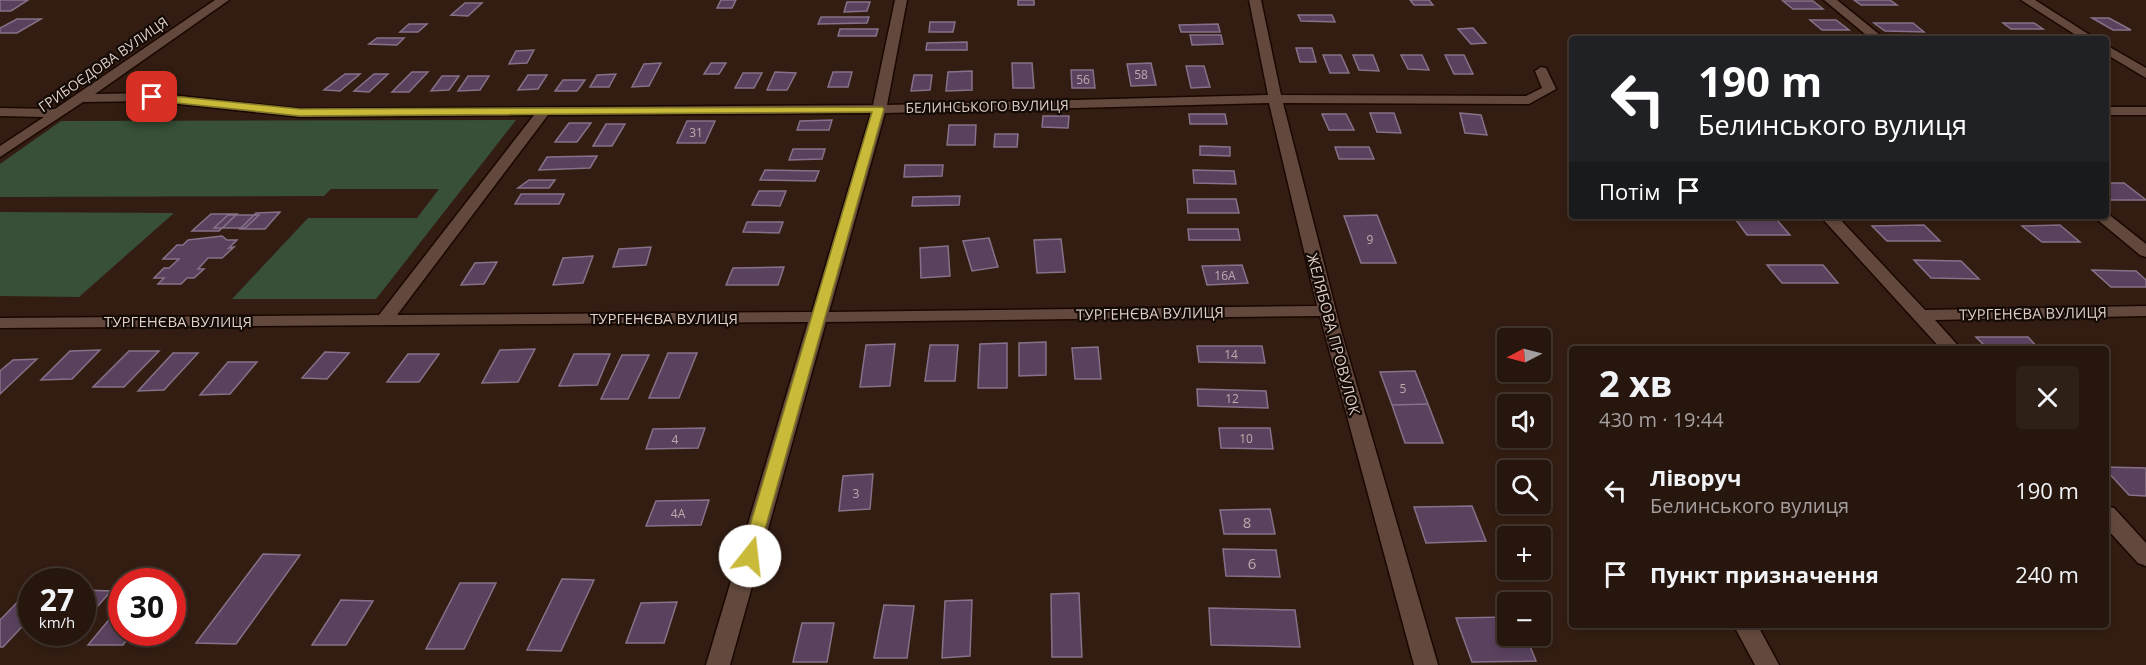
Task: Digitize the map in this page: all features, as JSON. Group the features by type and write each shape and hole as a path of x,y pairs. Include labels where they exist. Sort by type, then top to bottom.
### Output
{"street":[{"name":"ГРИБОЄДОВА ВУЛИЦЯ","path":"0,153 223,0"},
{"path":"718,665 879,109 901,0"},
{"name":"ЖЕЛЯБОВА ПРОВУЛОК","path":"1255,0 1273,99 1327,311 1426,665"},
{"path":"1830,0 1875,36"},
{"path":"2027,0 2085,36"},
{"path":"2109,51 2146,74"},
{"name":"БЕЛИНСЬКОГО ВУЛИЦЯ","path":"79,98 152,97 300,112 879,109 1273,99 1529,100 1549,89 1541,71"},
{"path":"385,319 545,110"},
{"path":"2109,111 2146,111"},
{"path":"0,112 58,113"},
{"path":"1831,219 1949,346"},
{"path":"2105,219 2146,252"},
{"name":"ТУРГЕНЄВА ВУЛИЦЯ","path":"0,322 1327,311"},
{"name":"ТУРГЕНЄВА ВУЛИЦЯ","path":"1920,315 2146,312"},
{"path":"2109,517 2146,557"},
{"path":"1747,628 1767,665"}],"green space":[{"path":"516,120 376,299 232,299 308,218 417,218 439,189 331,189 324,196 0,197 0,164 61,121"},
{"path":"0,212 174,213 79,297 0,296"}],"building":[{"path":"0,0 28,0 11,11 0,11"},
{"path":"721,0 736,0 732,8 717,8"},
{"path":"1018,0 1034,0 1034,5 1018,5"},
{"path":"1410,0 1429,0 1433,5 1414,5"},
{"path":"1854,0 1890,0 1897,5 1861,5"},
{"path":"1783,1 1813,1 1823,9 1793,9"},
{"path":"847,2 870,2 867,11 844,12"},
{"path":"465,3 482,3 468,16 451,15"},
{"path":"1298,15 1332,15 1335,22 1301,21"},
{"path":"821,17 869,17 867,23 818,24"},
{"path":"2092,18 2109,18 2131,30 2113,30"},
{"path":"17,19 41,19 17,33 0,33 0,28"},
{"path":"1810,20 1836,20 1849,30 1822,30"},
{"path":"930,22 955,22 953,32 929,32"},
{"path":"1874,23 1913,23 1924,32 1885,31"},
{"path":"2003,23 2034,23 2043,29 2011,29"},
{"path":"409,24 427,24 418,32 400,32"},
{"path":"1218,24 1220,32 1181,32 1179,25"},
{"path":"1473,28 1486,43 1471,44 1458,29"},
{"path":"840,29 878,29 876,36 838,36"},
{"path":"1190,35 1221,35 1223,44 1192,45"},
{"path":"377,38 404,38 397,45 369,44"},
{"path":"967,42 967,50 926,50 927,43"},
{"path":"1296,48 1312,48 1316,62 1300,62"},
{"path":"534,50 527,63 509,64 516,51"},
{"path":"1323,55 1341,55 1349,73 1330,73"},
{"path":"1353,55 1373,55 1379,71 1359,70"},
{"path":"1401,55 1422,55 1429,70 1408,69"},
{"path":"1445,55 1464,55 1473,74 1454,74"},
{"path":"661,63 649,86 632,87 644,64"},
{"path":"711,63 726,63 719,74 704,74"},
{"path":"1012,63 1032,63 1034,88 1013,88"},
{"path":"1151,63 1156,85 1131,86 1127,64"},
{"path":"1186,66 1204,66 1210,87 1191,88"},
{"path":"1071,70 1093,70 1095,88 1072,88"},
{"path":"972,71 972,90 946,91 948,72"},
{"path":"412,72 428,72 409,92 392,92"},
{"path":"775,72 796,73 787,90 767,90"},
{"path":"833,72 852,72 848,87 828,87"},
{"path":"743,73 762,73 754,88 735,88"},
{"path":"345,74 360,74 340,91 324,90"},
{"path":"374,74 388,74 369,92 354,91"},
{"path":"616,74 609,87 590,87 597,75"},
{"path":"528,75 547,75 538,89 518,90"},
{"path":"914,75 932,75 930,90 911,91"},
{"path":"442,76 459,76 449,90 431,91"},
{"path":"468,76 489,76 480,90 458,91"},
{"path":"563,80 585,80 577,91 555,91"},
{"path":"1370,113 1394,113 1401,133 1377,132"},
{"path":"1460,113 1481,115 1487,135 1465,133"},
{"path":"1189,114 1225,114 1227,124 1190,124"},
{"path":"1322,114 1346,114 1354,130 1329,130"},
{"path":"1043,116 1069,116 1068,128 1042,127"},
{"path":"832,120 829,130 797,130 800,121"},
{"path":"687,121 715,121 705,143 677,143"},
{"path":"569,123 591,123 577,142 555,142"},
{"path":"606,124 625,124 612,146 593,146"},
{"path":"949,125 976,125 975,145 947,145"},
{"path":"995,134 1018,134 1017,147 994,147"},
{"path":"1200,146 1230,147 1230,156 1200,155"},
{"path":"1335,147 1369,147 1374,159 1339,159"},
{"path":"793,149 825,149 822,159 789,160"},
{"path":"597,156 590,168 539,170 547,157"},
{"path":"905,165 943,165 942,176 904,177"},
{"path":"765,170 819,171 815,181 760,180"},
{"path":"1193,170 1234,171 1236,184 1194,183"},
{"path":"529,180 555,180 549,188 518,188"},
{"path":"2109,183 2124,183 2146,200 2111,200"},
{"path":"759,191 786,191 780,206 752,205"},
{"path":"521,194 564,194 559,204 515,204"},
{"path":"960,196 959,205 912,206 913,197"},
{"path":"1187,199 1236,199 1239,213 1188,213"},
{"path":"280,212 265,229 240,229 256,213"},
{"path":"211,214 237,214 219,231 192,231"},
{"path":"228,215 259,215 245,228 214,228"},
{"path":"1377,215 1396,263 1361,263 1344,216"},
{"path":"1736,220 1777,220 1790,235 1747,235"},
{"path":"747,222 783,222 779,233 743,232"},
{"path":"1924,225 1940,241 1887,241 1872,226"},
{"path":"2060,225 2080,242 2042,242 2022,226"},
{"path":"1188,229 1238,229 1240,240 1189,240"},
{"path":"222,236 227,240 237,240 229,248 234,247 222,258 208,258 198,269 204,269 194,278 187,278 181,284 158,284 164,278 154,278 164,268 169,268 179,259 163,259 177,245 183,245 188,240"},
{"path":"989,238 998,267 972,271 963,241"},
{"path":"1061,239 1065,272 1037,273 1034,240"},
{"path":"948,246 950,276 921,278 920,248"},
{"path":"651,247 646,265 613,267 619,249"},
{"path":"593,256 583,283 553,285 563,258"},
{"path":"1914,260 1961,261 1979,279 1931,278"},
{"path":"497,262 484,284 461,285 475,263"},
{"path":"1242,265 1248,283 1207,285 1202,266"},
{"path":"1767,265 1823,265 1838,283 1782,283"},
{"path":"784,267 778,285 726,285 733,268"},
{"path":"2092,270 2136,271 2146,280 2146,287 2111,287"},
{"path":"1976,337 2028,337 2036,346 1985,346"},
{"path":"1046,342 1046,375 1019,376 1019,343"},
{"path":"1007,343 1007,388 978,388 980,344"},
{"path":"895,344 890,386 860,387 866,345"},
{"path":"930,345 958,345 955,381 925,381"},
{"path":"1197,346 1262,346 1265,363 1199,362"},
{"path":"1098,347 1101,379 1075,379 1072,348"},
{"path":"535,349 518,382 482,383 500,350"},
{"path":"100,350 72,379 41,380 70,351"},
{"path":"129,351 159,351 124,387 93,387"},
{"path":"325,352 349,353 327,379 302,378"},
{"path":"173,353 198,353 164,390 138,391"},
{"path":"668,353 697,353 679,398 649,398"},
{"path":"408,354 439,354 419,382 387,382"},
{"path":"574,354 610,354 597,385 559,386"},
{"path":"622,355 649,355 628,399 601,399"},
{"path":"37,359 0,394 0,371 13,360"},
{"path":"228,362 257,362 230,394 200,395"},
{"path":"1415,371 1428,404 1392,405 1380,372"},
{"path":"1197,389 1266,391 1268,408 1198,406"},
{"path":"1428,404 1443,443 1405,443 1392,405"},
{"path":"705,428 698,448 646,449 653,429"},
{"path":"1219,428 1270,428 1273,449 1221,448"},
{"path":"2109,467 2146,468 2146,496 2129,495 2109,473"},
{"path":"873,474 870,509 839,511 843,476"},
{"path":"709,500 701,525 646,526 656,501"},
{"path":"1472,506 1486,541 1426,543 1414,507"},
{"path":"1270,509 1275,534 1224,534 1220,510"},
{"path":"1223,549 1276,550 1280,577 1226,576"},
{"path":"263,554 300,555 236,644 196,643"},
{"path":"562,579 594,580 561,651 527,650"},
{"path":"460,583 496,583 464,649 426,649"},
{"path":"96,590 108,591 108,594 96,608"},
{"path":"1079,593 1082,657 1052,657 1051,594"},
{"path":"341,600 373,601 346,645 312,645"},
{"path":"972,600 970,656 942,658 945,601"},
{"path":"18,601 18,631 3,647 0,647 0,620"},
{"path":"677,602 664,643 626,643 641,603"},
{"path":"884,605 914,606 907,658 874,658"},
{"path":"1209,608 1295,610 1300,647 1211,645"},
{"path":"1497,617 1497,646 1530,646 1536,661 1472,662 1456,618"},
{"path":"108,621 108,645 96,645 96,635"},
{"path":"802,623 834,623 827,662 793,662"}],"route":[{"path":"152,97 300,112 879,109 750,556"}]}
